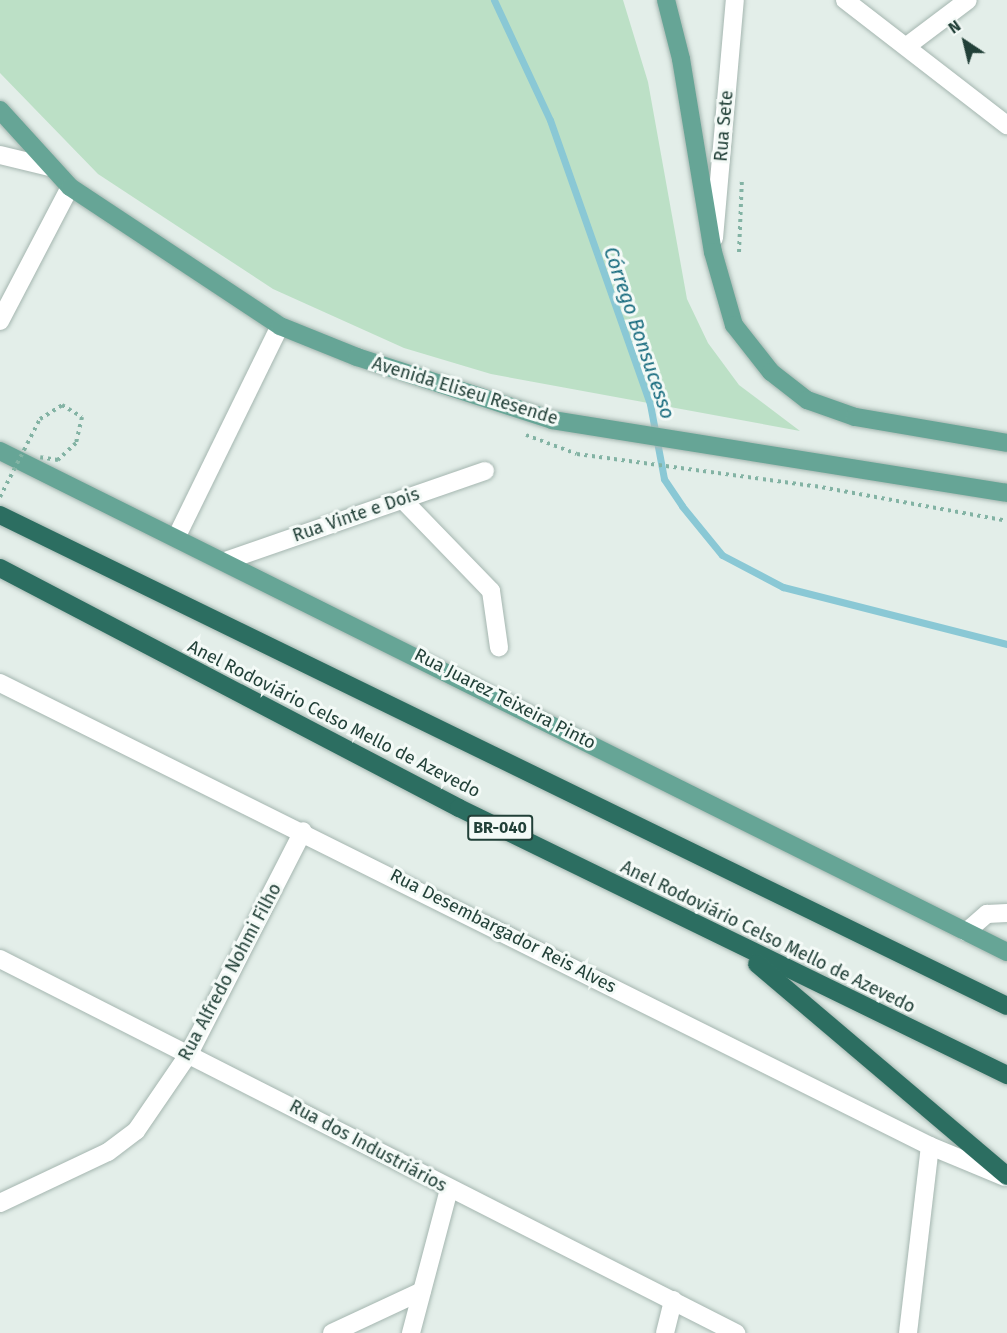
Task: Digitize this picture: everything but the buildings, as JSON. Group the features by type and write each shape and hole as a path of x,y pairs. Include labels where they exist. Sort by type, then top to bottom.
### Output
{"highway":[{"name":"Anel Rodoviário Celso Mello de Azevedo","path":"0,515 1007,1006"},
{"name":"Anel Rodoviário Celso Mello de Azevedo","path":"0,568 737,947 1007,1075"},
{"path":"737,947 1007,1177"}],"main road":[{"path":"666,0 681,58 713,252 734,325 771,372 807,400 855,417 1007,443"},
{"name":"Avenida Eliseu Resende","path":"0,110 70,187 280,326 369,361 552,420 758,450 1007,493"},
{"name":"Rua Juarez Teixeira Pinto","path":"0,451 228,560 1007,952"}],"street":[{"name":"Rua Sete","path":"713,252 735,0"},
{"path":"845,0 1006,123"},
{"path":"907,46 968,0"},
{"path":"0,155 50,167"},
{"path":"0,321 70,187"},
{"path":"177,536 280,326"},
{"name":"Rua Vinte e Dois","path":"228,560 485,471"},
{"path":"402,499 491,591 499,647"},
{"name":"Rua Desembargador Reis Alves","path":"0,683 303,831 930,1146 1007,1177"},
{"name":"Rua Alfredo Nohmi Filho","path":"0,1203 108,1152 136,1131 190,1052 303,831"},
{"path":"966,932 987,914 1007,913"},
{"name":"Rua dos Industriários","path":"0,959 190,1052 449,1189 736,1333"},
{"path":"908,1333 930,1146"},
{"path":"411,1333 449,1189"},
{"path":"332,1333 422,1291"},
{"path":"665,1333 673,1300"}],"path":[{"path":"738,252 742,169"},
{"path":"0,497 40,419 62,405 82,417 76,443 58,460 40,457"}],"green space":[{"path":"0,0 623,0 648,82 687,299 708,343 739,385 800,431 491,374 404,348 273,289 98,174 0,73"}],"waterway":[{"name":"Córrego Bonsucesso","path":"494,0 550,120 650,404 664,479 682,506 722,555 783,587 1007,644"}]}
